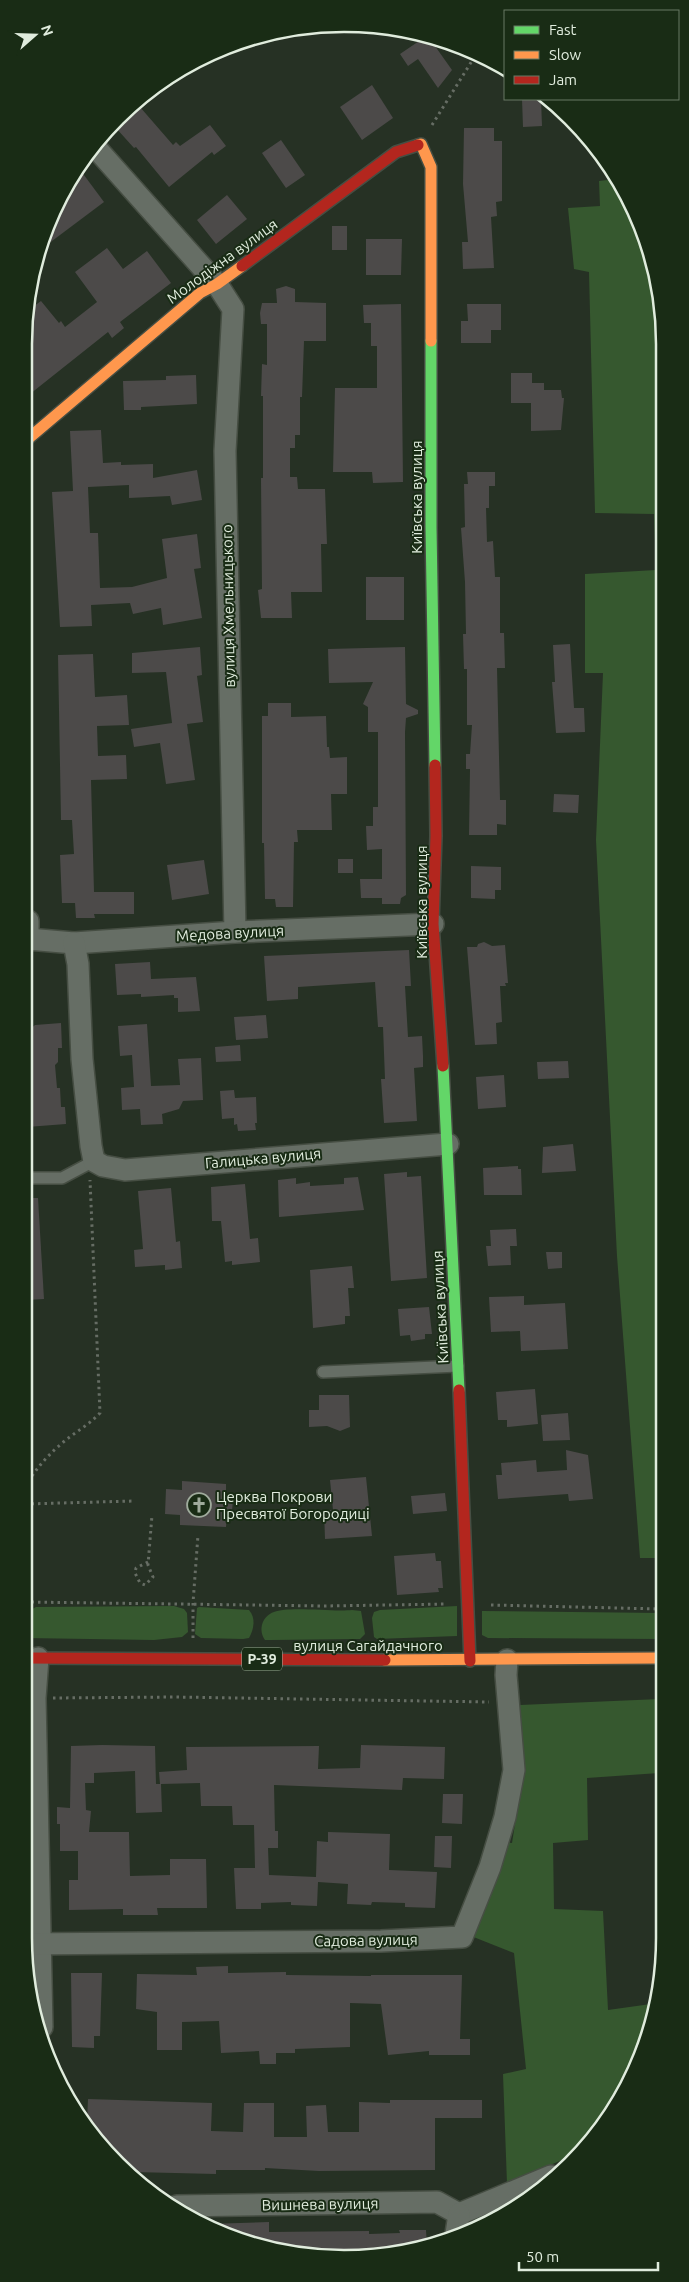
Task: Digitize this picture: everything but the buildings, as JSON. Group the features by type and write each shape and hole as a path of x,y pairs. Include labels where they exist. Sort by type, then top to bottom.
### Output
{"street":[{"name":"Молодіжна вулиця","path":"32,435 200,293 217,284 396,152 420,144"},
{"name":"Київська вулиця","path":"420,144 431,167 431,527 436,836 433,924 448,1144 470,1661"},
{"name":"вулиця Хмельницького","path":"99,152 217,284 233,309 225,451 235,932"},
{"name":"Медова вулиця","path":"32,939 74,942 235,932 433,924"},
{"path":"74,942 78,964 82,1059 92,1153"},
{"name":"Галицька вулиця","path":"92,1153 102,1166 125,1170 448,1144"},
{"name":"вулиця Сагайдачного","path":"32,1658 504,1660"},
{"name":"Р-39","path":"504,1660 656,1658"},
{"path":"504,1660 509,1702"},
{"path":"32,1668 35,1698 32,1939"},
{"name":"Садова вулиця","path":"32,1944 381,1940 462,1937 490,1867 505,1817 514,1770 509,1702"},
{"path":"33,1948 39,2001"},
{"path":"458,2224 535,2184"},
{"name":"Вишнева вулиця","path":"185,2206 437,2202 458,2224"}],"lane":[{"path":"32,1178 62,1178 92,1153"},
{"path":"323,1372 458,1366"}],"path":[{"path":"420,144 473,60"},
{"path":"32,1477 40,1464 62,1443 90,1423 100,1413 90,1176 92,1153"},
{"path":"32,1504 134,1501"},
{"path":"148,1562 136,1568 135,1573 140,1583 145,1585 152,1578 148,1562 152,1515"},
{"path":"193,1659 193,1603 198,1535"},
{"path":"32,1602 325,1606 469,1604 656,1609"},
{"path":"35,1698 175,1697 509,1702"}],"green space":[{"path":"610,180 633,225 646,264 654,304 656,324 656,570 654,514 595,513 589,272 574,269 568,208 600,206 599,181"},
{"path":"656,570 656,1558 640,1558 617,1256 596,840 603,673 585,673 585,574"},
{"path":"174,1606 184,1609 187,1613 188,1632 182,1637 154,1640 32,1638 32,1609 36,1607"},
{"path":"457,1606 457,1636 377,1639 374,1637 372,1618 374,1612 380,1610"},
{"path":"197,1608 249,1610 253,1616 254,1624 249,1638 201,1638 195,1634"},
{"path":"300,1609 361,1611 365,1634 360,1639 265,1640 263,1636 262,1624 274,1612"},
{"path":"482,1611 656,1613 656,1639 488,1638 482,1635"},
{"path":"656,1699 656,1773 587,1778 588,1840 553,1843 554,1909 603,1911 608,2010 649,2004 640,2038 615,2094 579,2143 564,2159 507,2184 503,2074 526,2069 514,1953 471,1936 504,1842 512,1843 522,1779 520,1705"}],"traffic: fast":[{"path":"431,341 431,527 435,765"},
{"path":"443,1066 459,1390"}],"traffic: slow":[{"path":"418,145 421,144 431,167 431,341"},
{"path":"32,435 200,293 217,284 242,266"},
{"path":"385,1660 656,1658"}],"traffic: jam":[{"path":"242,266 396,152 418,145"},
{"path":"435,765 436,836 433,924 443,1066"},
{"path":"459,1390 470,1661"},
{"path":"32,1658 385,1660"}],"place":[{"name":"Церква Покрови Пресвятої Богородиці","path":"199,1505"}]}
